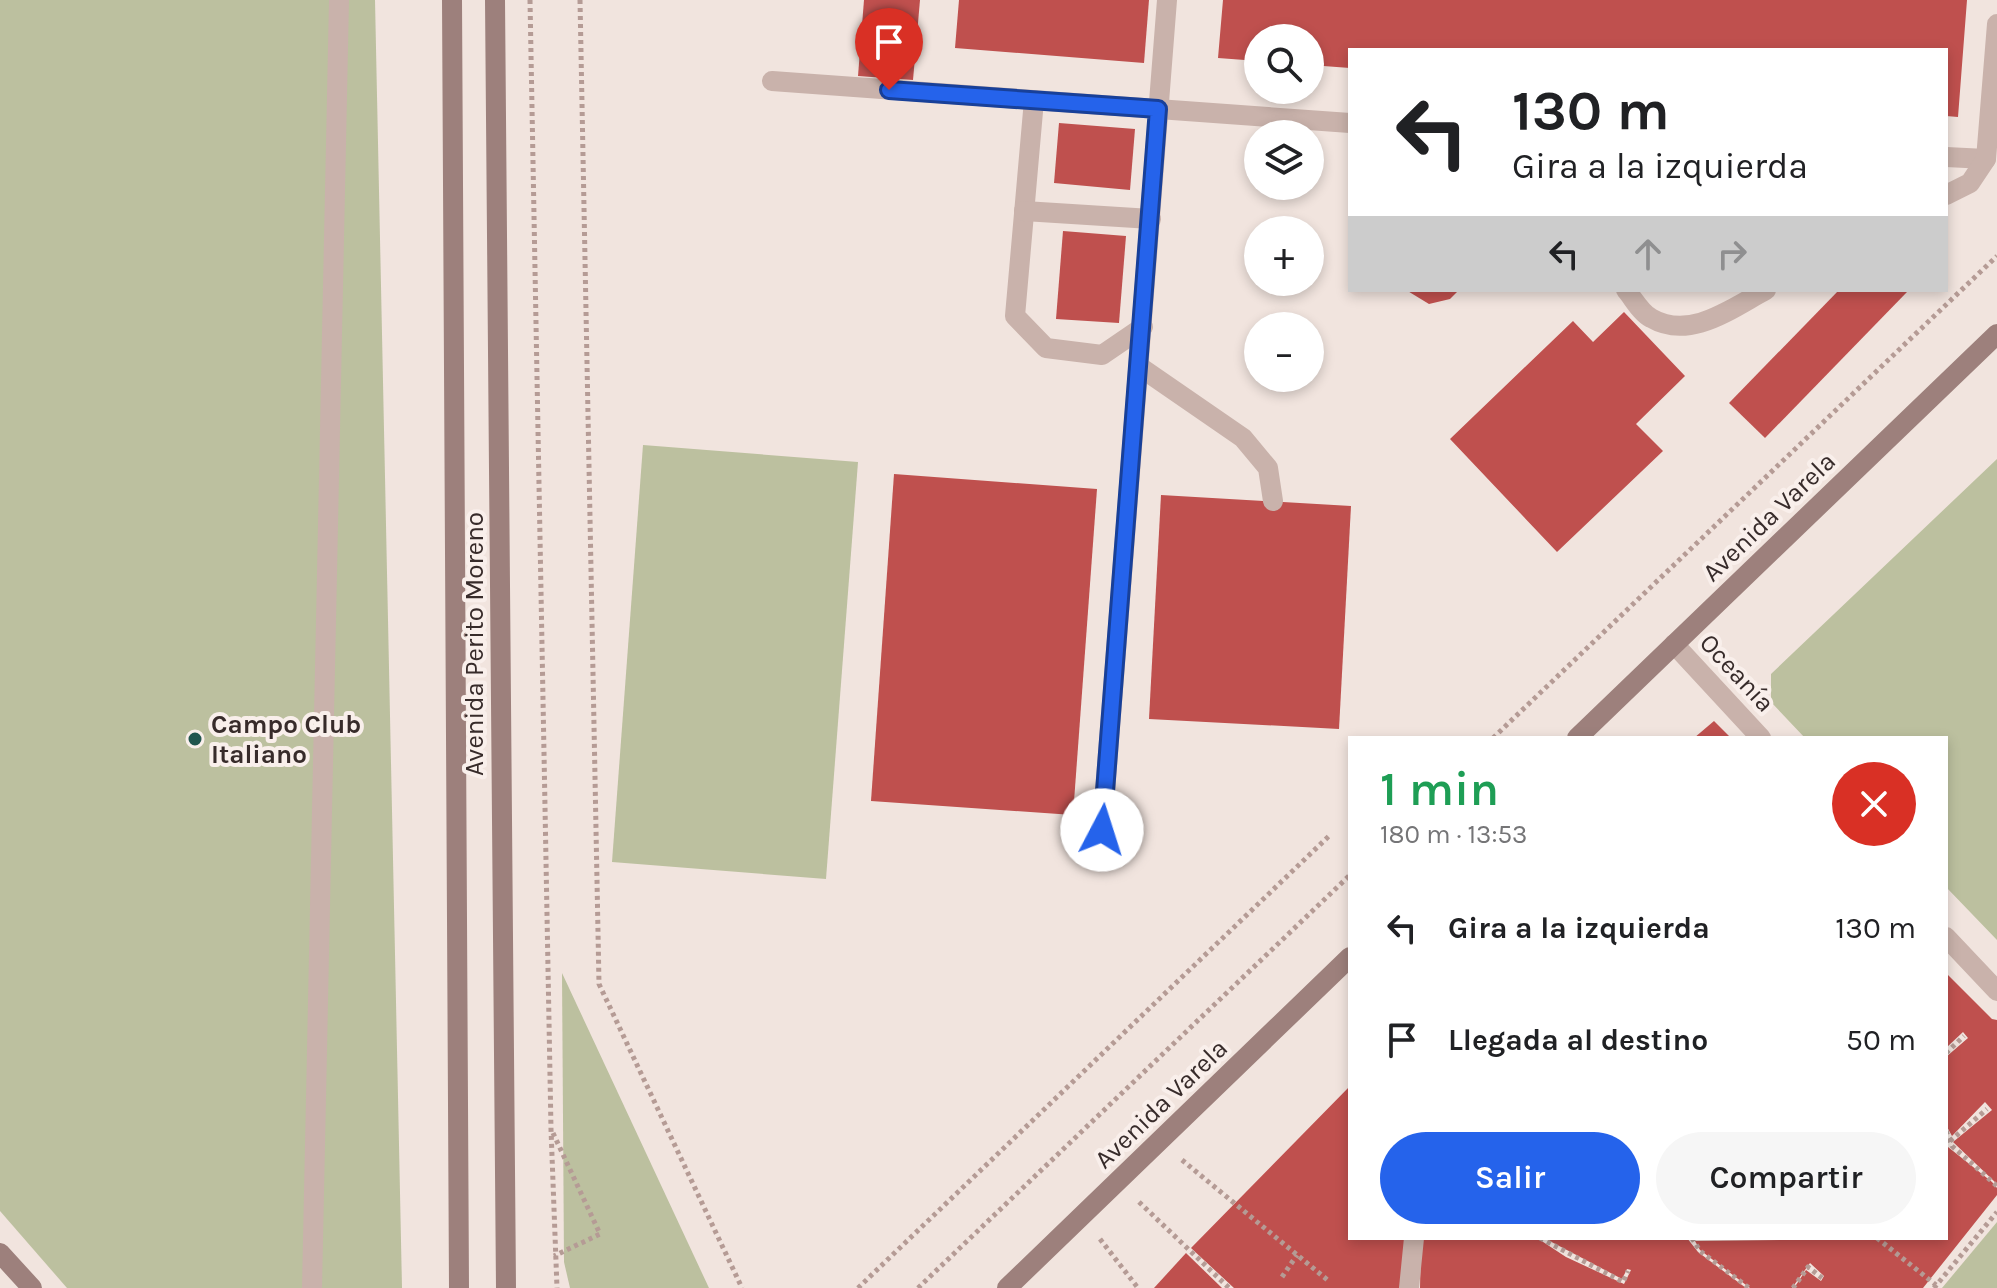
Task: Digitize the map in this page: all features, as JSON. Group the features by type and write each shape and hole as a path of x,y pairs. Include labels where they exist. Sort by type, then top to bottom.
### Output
{"main road":[{"name":"Avenida Perito Moreno","path":"452,0 459,1288"},
{"name":"Avenida Perito Moreno","path":"495,0 506,1288"},
{"name":"Avenida Varela","path":"1579,736 1997,334"},
{"name":"Avenida Varela","path":"1007,1288 1348,960"},
{"path":"0,1253 32,1288"}],"street":[{"path":"312,1288 339,0"},
{"path":"1102,830 1167,0"},
{"path":"1948,194 1970,183 1986,159 1997,24"},
{"path":"772,81 1348,123"},
{"path":"1034,100 1015,316 1046,348 1102,355 1143,327"},
{"path":"1948,157 1986,159"},
{"path":"1024,211 1151,219"},
{"path":"1628,292 1650,318 1680,327 1704,322 1762,292"},
{"path":"1140,367 1243,438 1268,468 1273,501"},
{"name":"Oceanía","path":"1674,644 1759,736"},
{"path":"1948,939 1997,991"},
{"path":"1409,1288 1414,1240"}],"path":[{"path":"530,0 551,1129 557,1288"},
{"path":"580,0 599,984 742,1288"},
{"path":"1495,736 1997,256"},
{"path":"858,1288 1329,836"},
{"path":"918,1288 1348,877"},
{"path":"1948,1051 1964,1036"},
{"path":"1950,1141 1987,1109"},
{"path":"551,1129 600,1234 554,1256"},
{"path":"1948,1136 1997,1186"},
{"path":"1160,1141 1330,1282"},
{"path":"1118,1181 1229,1288"},
{"path":"1879,1240 1935,1287 1997,1212"},
{"path":"1082,1216 1138,1288"},
{"path":"1544,1240 1623,1282 1628,1271"},
{"path":"1693,1240 1700,1251 1749,1288"},
{"path":"1282,1277 1297,1255"},
{"path":"1793,1288 1808,1267 1822,1278"}],"green space":[{"name":"Campo Club Italiano","path":"0,0 375,0 402,1288 67,1288 0,1211"},
{"path":"643,445 858,462 826,879 612,862"},
{"path":"1997,459 1997,940 1948,889 1948,736 1803,736 1771,702 1771,674"},
{"path":"562,973 709,1288 570,1288 564,1262"},
{"path":"1997,1222 1997,1288 1942,1288"}],"building":[{"path":"864,0 920,0 913,80 858,76"},
{"path":"959,0 1149,0 1144,63 955,48"},
{"path":"1223,0 1967,0 1958,117 1948,116 1948,48 1348,48 1348,68 1324,66 1324,24 1244,24 1244,60 1218,58"},
{"path":"1059,123 1135,129 1130,190 1054,183"},
{"path":"1063,231 1126,236 1119,323 1056,319"},
{"path":"1409,292 1457,292 1450,299 1429,304"},
{"path":"1837,292 1907,292 1765,438 1729,403"},
{"path":"1624,312 1685,376 1636,424 1663,451 1557,552 1450,439 1573,321 1593,342"},
{"path":"894,474 1097,489 1073,815 871,801"},
{"path":"1161,495 1351,506 1339,729 1149,719"},
{"path":"1714,721 1729,736 1696,736"},
{"path":"1948,975 1992,1019 1997,1020 1997,1184 1953,1142 1992,1110 1985,1102 1952,1136 1948,1129 1948,1055 1968,1038 1963,1032 1948,1046"},
{"path":"1348,1088 1348,1240 1407,1240 1401,1288 1234,1288 1191,1248"},
{"path":"1948,1147 1997,1188 1997,1195 1923,1288 1794,1288 1806,1270 1821,1281 1824,1276 1810,1263 1792,1288 1750,1288 1700,1250 1695,1241 1948,1240"},
{"path":"1421,1240 1540,1240 1566,1257 1624,1284 1631,1270 1627,1269 1622,1279 1548,1240 1689,1240 1698,1252 1746,1288 1420,1288"},
{"path":"1186,1253 1222,1288 1154,1288"}],"place":[{"name":"Campo Club Italiano","path":"195,739"}],"route":[{"path":"889,90 1158,109 1102,830"}]}
